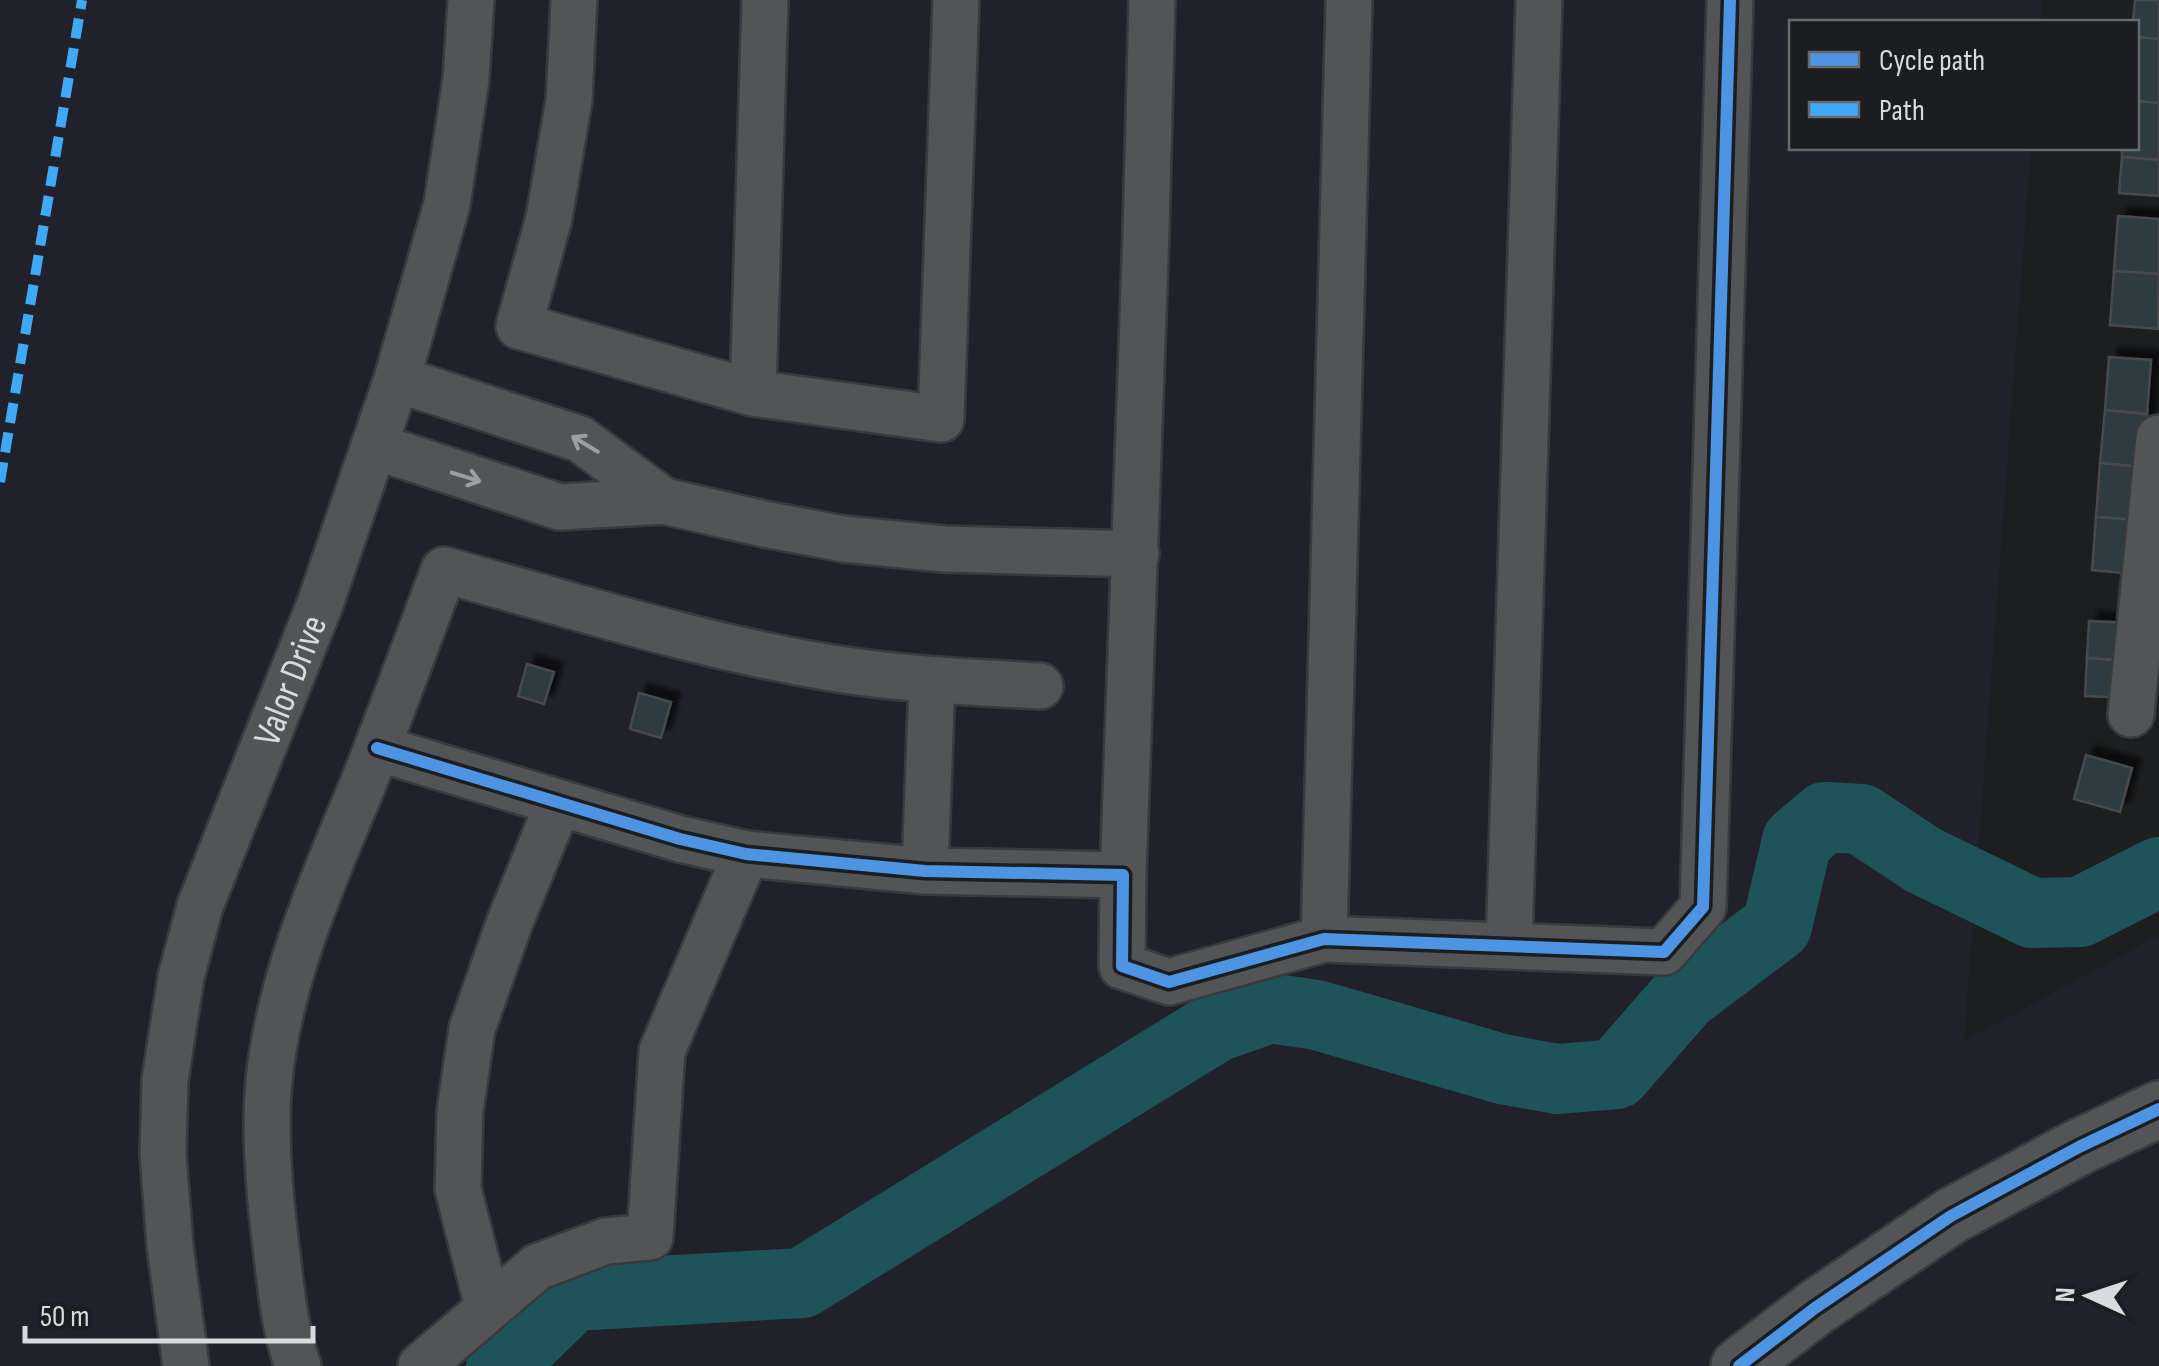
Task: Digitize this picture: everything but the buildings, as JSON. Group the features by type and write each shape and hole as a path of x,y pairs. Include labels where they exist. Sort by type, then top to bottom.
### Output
{"main road":[{"path":"1738,1366 1815,1308 1951,1216 2159,1109"}],"street":[{"name":"Valor Drive","path":"186,1366 163,1154 166,1080 181,977 200,906 320,604 397,378 446,204 466,80 470,0"},
{"path":"574,0 569,100 549,218 520,326 753,393 941,419 956,0"},
{"path":"753,393 765,0"},
{"path":"1152,0 1122,966 1170,982 1324,939 1664,952 1703,907 1730,0"},
{"path":"1324,939 1349,0"},
{"path":"1509,944 1539,0"},
{"path":"397,378 580,439 664,501"},
{"path":"2131,714 2151,574 2159,438"},
{"path":"374,446 560,507 664,501 844,539 944,549 1136,554"},
{"path":"298,1366 288,1338 270,1203 267,1142 269,1082 281,1008 302,932 444,570 734,649 823,667 932,680 1040,686"},
{"path":"925,871 932,680"},
{"path":"377,748 558,804 746,854 925,871 1123,875"},
{"path":"488,1307 458,1188 460,1112 472,1029 508,924 558,804"},
{"path":"421,1366 536,1267 606,1241 650,1237 662,1051 746,854"}],"shaded area":[{"path":"0,0 2043,0 2041,20 1789,20 1789,150 2031,150 1964,1041 2159,935 2159,1366 0,1366"}],"waterway":[{"path":"501,1366 573,1296 802,1283 1216,1027 1270,1008 1317,1015 1502,1069 1557,1079 1616,1074 1684,996 1777,926 1797,841 1825,817 1861,819 1923,860 2032,913 2080,912 2159,872"}],"marked path":[{"path":"0,482 82,0"}],"cycle path":[{"path":"377,748 680,839 746,854 925,871 1123,875 1122,966 1169,982 1324,939 1664,952 1703,907 1730,0"},
{"path":"1739,1366 1815,1308 1951,1216 2159,1109"}]}
